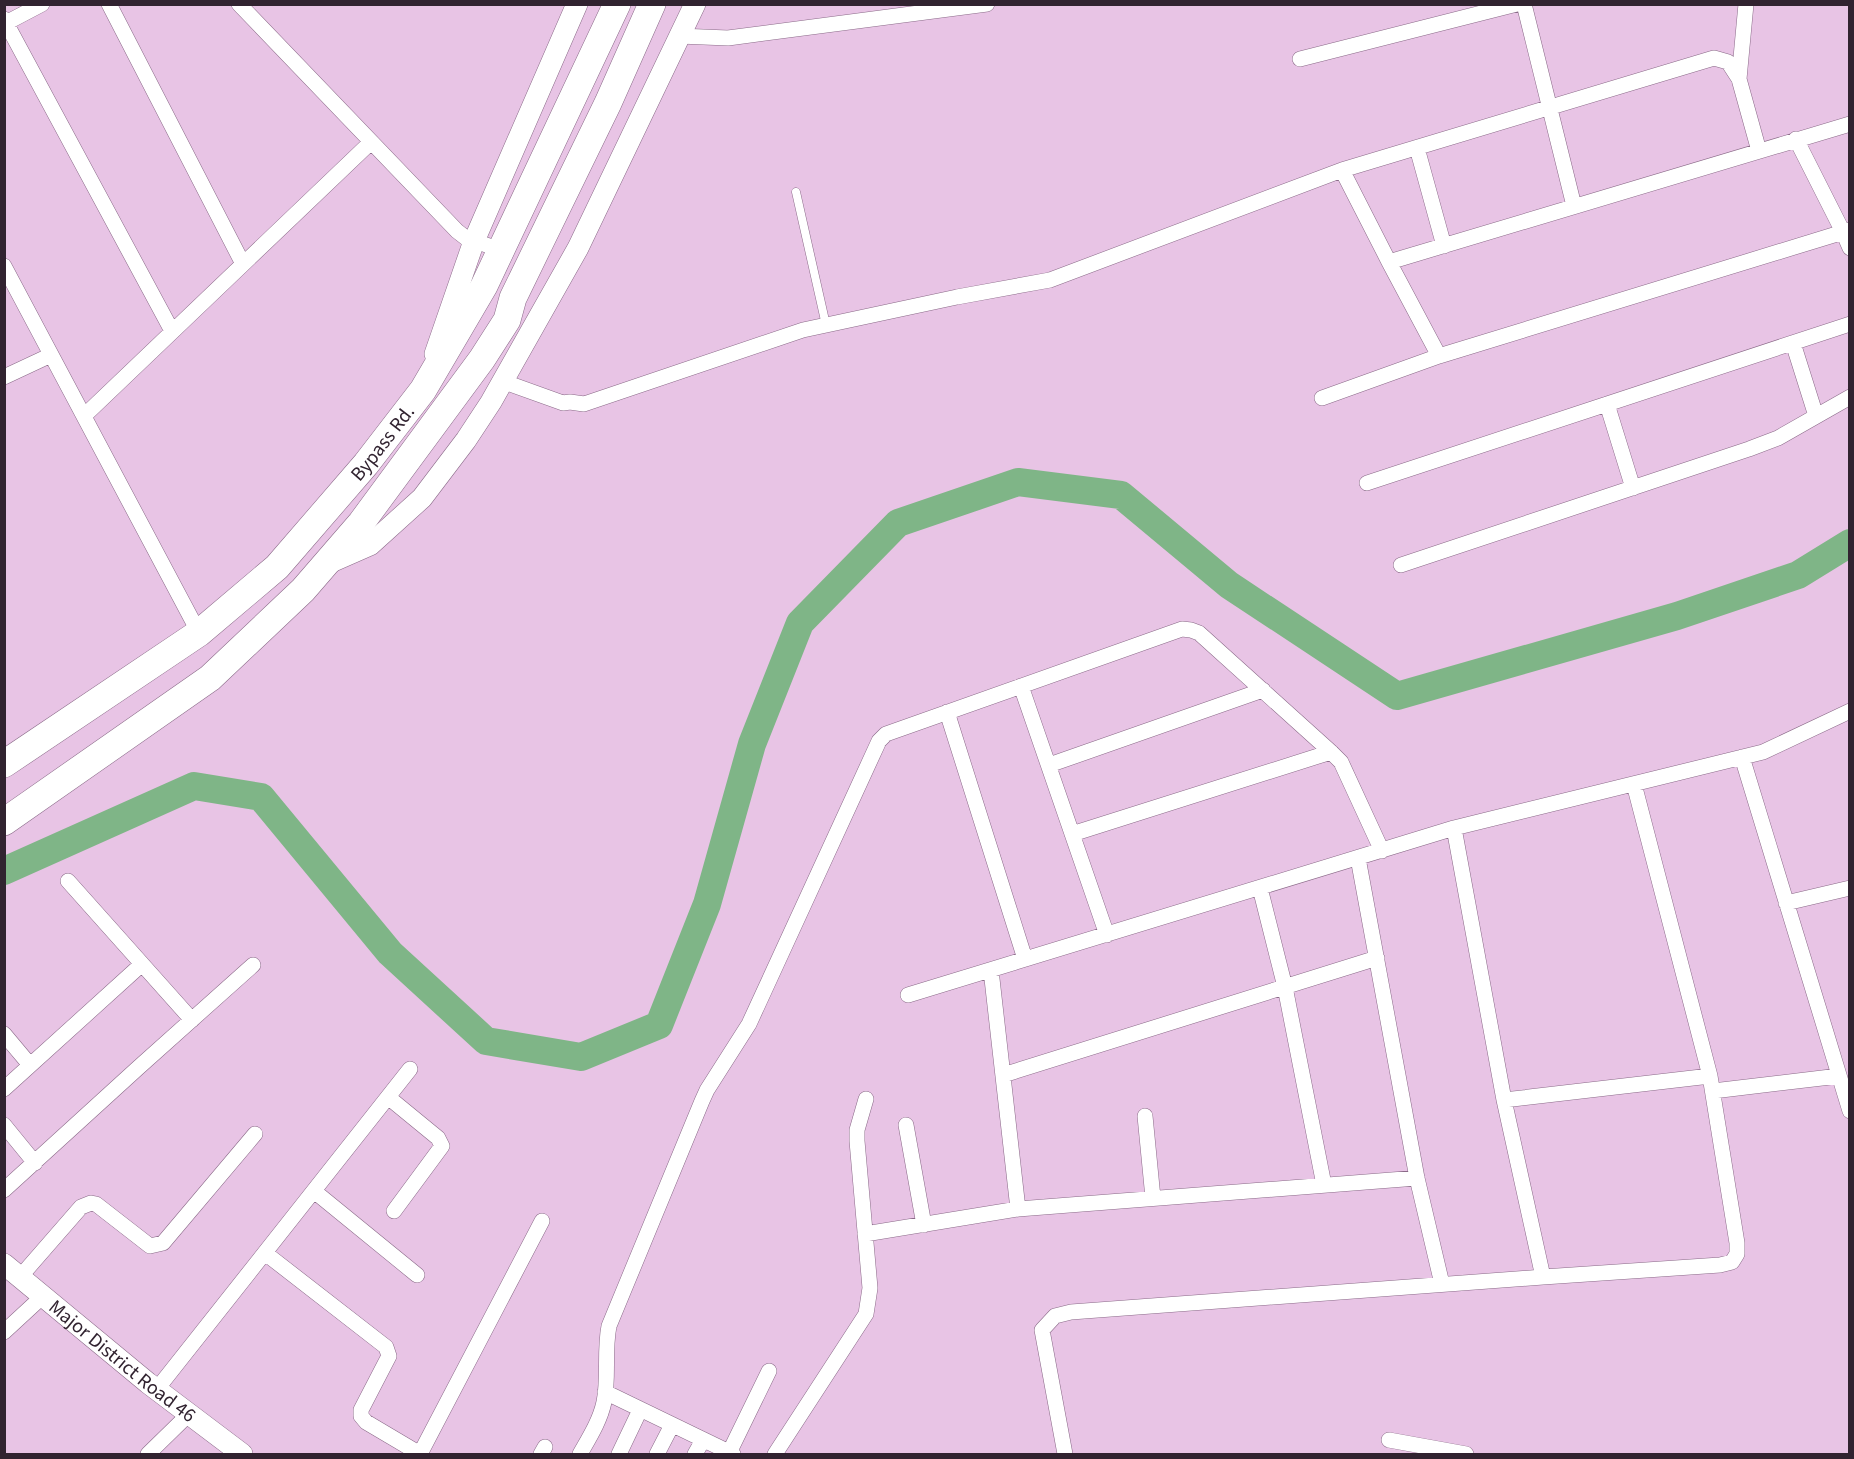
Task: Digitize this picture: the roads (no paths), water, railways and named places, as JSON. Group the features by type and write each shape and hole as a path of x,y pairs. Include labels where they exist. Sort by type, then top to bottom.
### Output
{"highway":[{"name":"Bypass Rd.","path":"4,764 199,633 277,567 366,464 423,390 484,286 617,4"},
{"name":"Bypass Rd.","path":"4,822 210,678 303,590 361,524 475,369 507,320 513,298 608,103 652,4"},
{"path":"579,86 608,103"}],"street":[{"path":"42,4 5,22 172,331"},
{"path":"109,4 243,264"},
{"path":"239,4 457,231 466,238 501,250"},
{"path":"423,390 474,241 577,4"},
{"path":"325,565 369,545 422,498 466,440 578,248 695,4"},
{"path":"679,36 728,38 957,6 987,4"},
{"path":"1300,59 1516,4"},
{"path":"1524,4 1574,206"},
{"path":"1738,79 1746,4"},
{"path":"502,381 563,403 584,404 803,330 1050,279 1342,170 1714,58 1728,62 1738,79 1759,151"},
{"path":"1389,262 1850,124"},
{"path":"1796,139 1846,231 1850,248"},
{"path":"84,416 370,142"},
{"path":"1417,148 1444,246"},
{"path":"1342,170 1439,356"},
{"path":"1322,398 1439,356 1846,231"},
{"path":"4,266 199,633"},
{"path":"1367,483 1850,324"},
{"path":"1793,343 1816,416"},
{"path":"4,376 51,355"},
{"path":"1401,565 1778,438 1850,397"},
{"path":"1607,404 1633,488"},
{"path":"580,1455 601,1415 605,1392 606,1340 609,1326 702,1101 750,1024 879,741 886,734 1182,629 1191,630 1199,633 1341,762 1382,851"},
{"path":"1022,686 1107,934"},
{"path":"1049,765 1263,690"},
{"path":"908,995 1454,828 1763,752 1850,711"},
{"path":"947,712 1025,960"},
{"path":"1072,834 1331,752"},
{"path":"1742,757 1850,1111"},
{"path":"1065,1455 1042,1330 1055,1316 1071,1312 1720,1265 1732,1262 1737,1254 1737,1243 1711,1083 1634,784"},
{"path":"1454,828 1504,1100 1543,1277"},
{"path":"1358,858 1417,1178 1442,1284"},
{"path":"68,880 192,1020"},
{"path":"1260,888 1285,987 1324,1185"},
{"path":"1786,903 1850,888"},
{"path":"1003,1075 1377,958"},
{"path":"4,1089 142,964"},
{"path":"4,1190 253,965"},
{"path":"991,970 1018,1209"},
{"path":"4,1034 30,1065"},
{"path":"157,1389 410,1070"},
{"path":"1504,1100 1711,1083 1839,1076"},
{"path":"388,1097 438,1138 442,1146 394,1210"},
{"path":"775,1455 866,1314 870,1288 857,1130 866,1099"},
{"path":"1145,1116 1153,1198"},
{"path":"4,1125 35,1163"},
{"path":"906,1125 924,1225"},
{"path":"10,1273 86,1204 96,1204 150,1246 163,1243 255,1134"},
{"path":"865,1234 1018,1209 1417,1178"},
{"path":"314,1191 417,1275"},
{"path":"265,1253 386,1347 389,1356 361,1410 362,1416 366,1422 420,1454 542,1221"},
{"name":"Major District Road 46","path":"10,1273 43,1296 242,1455"},
{"path":"4,1332 43,1296"},
{"path":"605,1392 731,1454 770,1371"},
{"path":"619,1455 640,1410"},
{"path":"148,1455 189,1414"},
{"path":"657,1455 672,1425"},
{"path":"695,1455 703,1440"},
{"path":"1389,1440 1467,1455"}],"lane":[{"path":"796,192 826,325"}],"waterway":[{"path":"4,871 194,786 261,797 390,953 486,1041 581,1057 659,1025 707,904 752,744 800,623 898,523 1018,482 1121,495 1229,585 1397,696 1677,616 1798,575 1850,543"}]}
